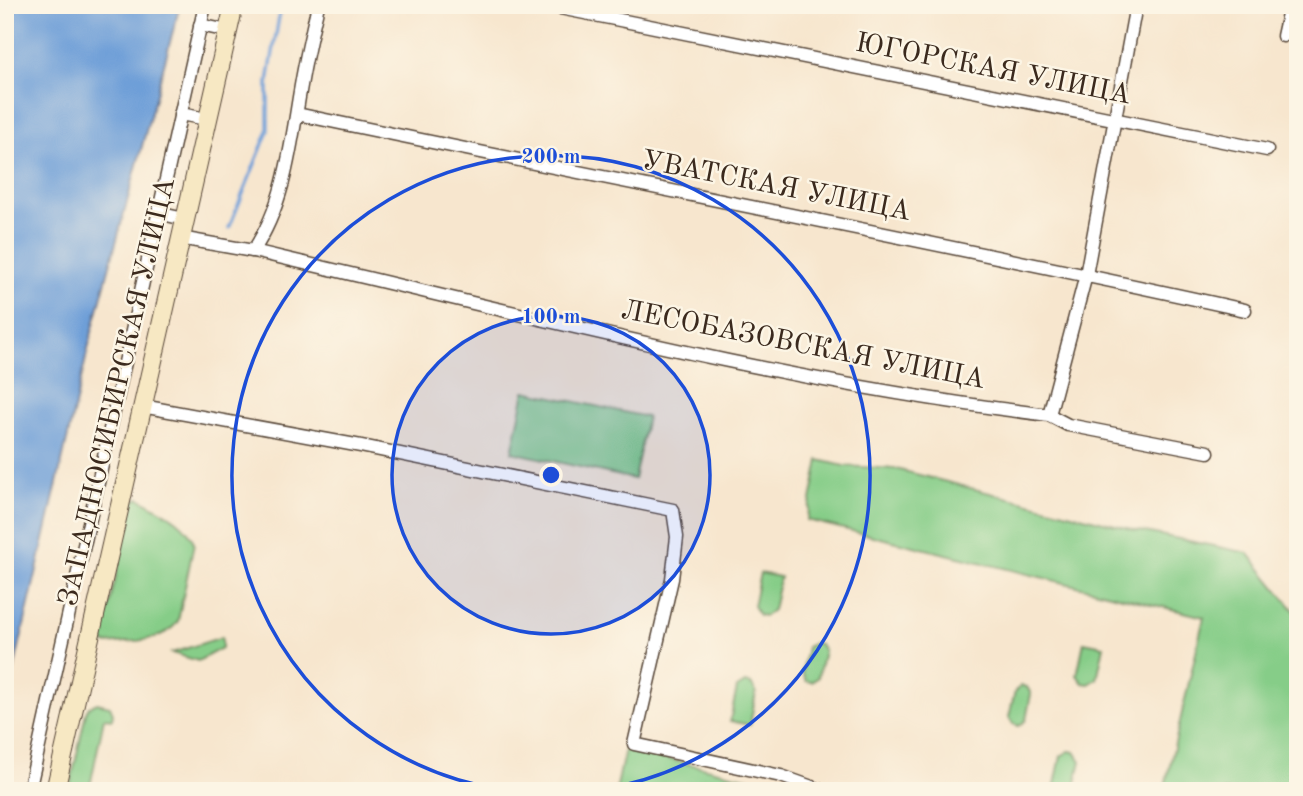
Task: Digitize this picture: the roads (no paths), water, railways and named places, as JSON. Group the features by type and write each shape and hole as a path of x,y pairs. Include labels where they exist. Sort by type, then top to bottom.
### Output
{"main road":[{"name":"ЗАПАДНОСИБИРСКАЯ УЛИЦА","path":"55,791 234,5"}],"street":[{"path":"29,791 205,5"},
{"path":"253,251 273,217 298,114 303,71 318,5"},
{"name":"ЮГОРСКАЯ УЛИЦА","path":"545,5 1267,150"},
{"path":"1049,415 1086,275 1136,5"},
{"path":"1283,36 1290,5"},
{"path":"200,25 228,31"},
{"path":"180,114 207,120"},
{"name":"УВАТСКАЯ УЛИЦА","path":"298,114 1245,310"},
{"path":"158,214 184,219"},
{"name":"ЛЕСОБАЗОВСКАЯ УЛИЦА","path":"180,238 253,251 688,352 833,382 1049,415 1068,425 1208,452"},
{"path":"142,406 361,446 673,510 677,537 672,579 635,744 782,776 823,791"},
{"path":"86,542 108,552"},
{"path":"37,756 62,762"}],"water":[{"path":"5,5 180,5 92,332 8,695 5,697"}],"waterway":[{"path":"229,228 268,131 268,82 281,5"}]}
